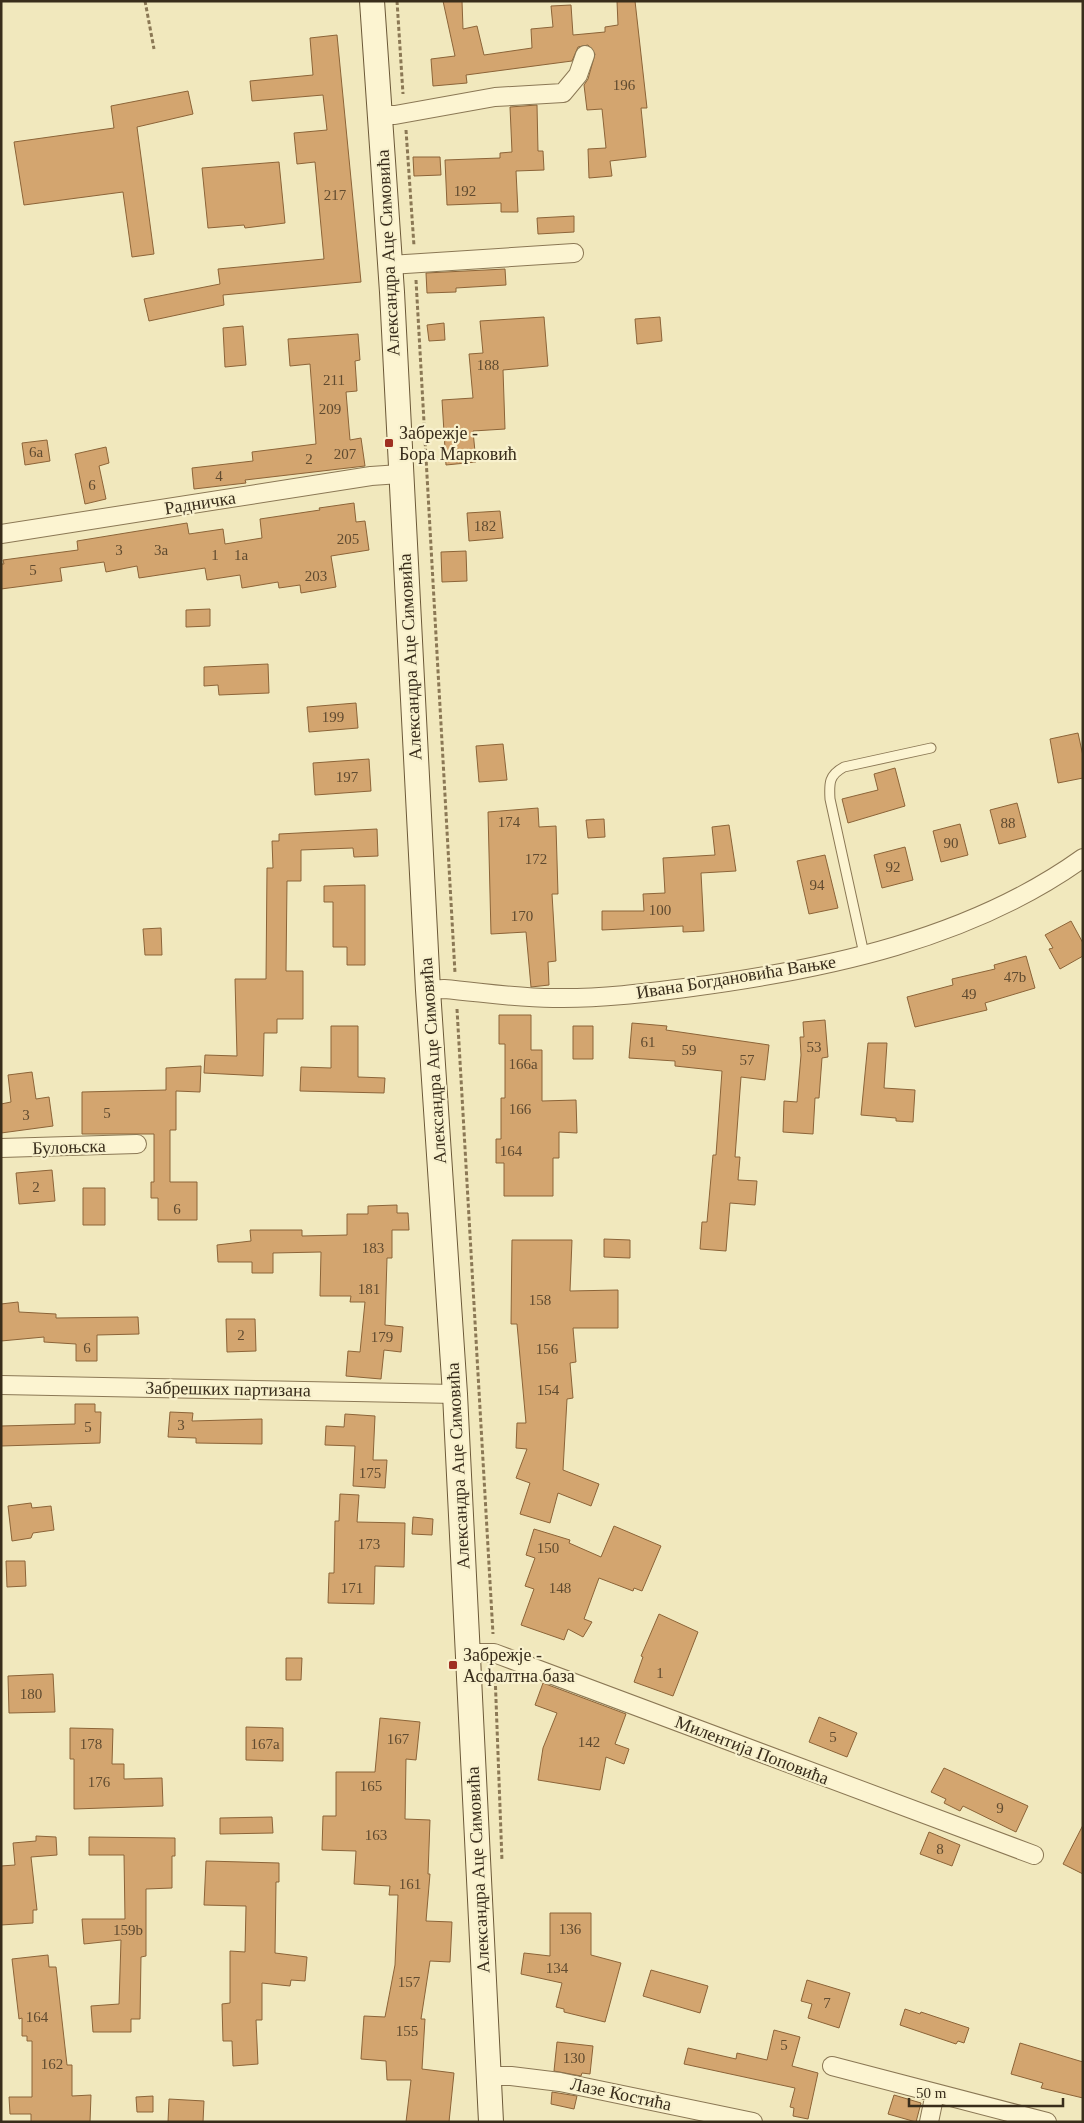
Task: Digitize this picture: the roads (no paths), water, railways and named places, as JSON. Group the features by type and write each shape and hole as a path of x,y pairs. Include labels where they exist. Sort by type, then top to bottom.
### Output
{"street":[{"name":"Александра Аце Симовића","path":"372,1 390,265 428,990 455,1394 491,2122"},
{"path":"380,115 404,113 495,97 563,93 578,76 585,55"},
{"path":"390,265 574,252"},
{"name":"Радничка","path":"1,534 371,476 400,474"},
{"name":"Ивана Богдановића Вањке","path":"428,990 456,990 552,998 619,996 780,973 864,954 952,927 995,910 1052,880 1083,858"},
{"name":"Булоњска","path":"1,1148 137,1144"},
{"name":"Забрешких партизана","path":"1,1385 455,1394"},
{"name":"Милентија Поповића","path":"468,1652 494,1652 1034,1855"},
{"path":"832,2066 1047,2122"},
{"name":"Лазе Костића","path":"488,2076 511,2076 560,2082 753,2122"},
{"path":"929,2122 935,2093"}],"lane":[{"path":"864,954 830,799 829,782 834,772 844,767 931,748"}],"place":[{"name":"Забрежје - Бора Марковић","path":"389,443"},
{"name":"Забрежје - Асфалтна база","path":"453,1665"}]}
